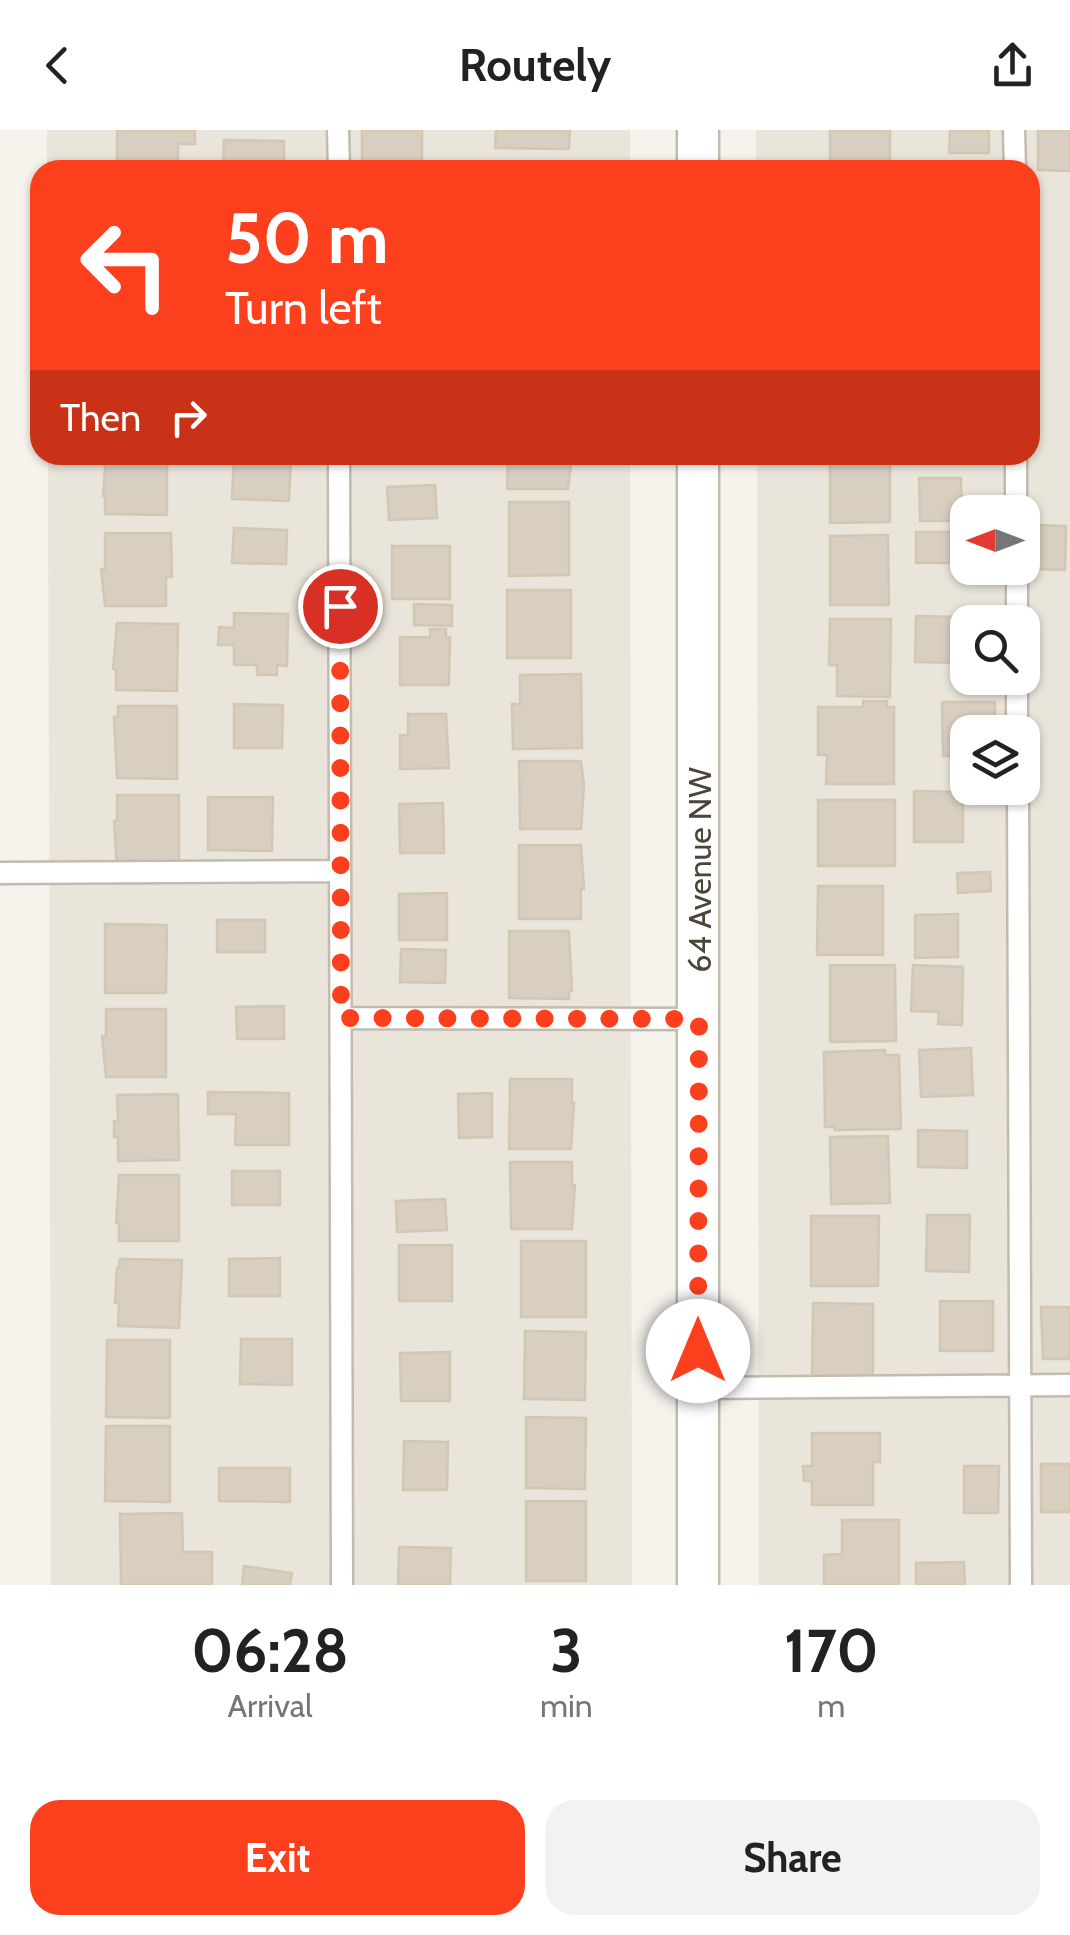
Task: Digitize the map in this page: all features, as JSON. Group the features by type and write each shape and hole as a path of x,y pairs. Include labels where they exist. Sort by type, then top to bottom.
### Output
{"street":[{"path":"698,130 698,160"},
{"name":"64 Avenue NW","path":"698,465 698,1585"}],"lane":[{"path":"338,130 338,160"},
{"path":"1014,130 1014,160"},
{"path":"339,465 342,1585"},
{"path":"1016,465 1016,495"},
{"path":"1018,805 1021,1585"},
{"path":"0,872 340,871"},
{"path":"341,1018 699,1019"},
{"path":"698,1388 1070,1385"}],"shaded area":[{"path":"47,130 630,130 630,160 47,160"},
{"path":"756,130 1070,130 1070,1585 759,1585 757,465 1040,465 1040,160 756,160"},
{"path":"48,465 630,465 632,1585 51,1585"}],"building":[{"path":"117,130 195,130 195,144 178,144 178,160 117,160"},
{"path":"362,130 422,130 422,160 362,160"},
{"path":"496,130 570,130 569,149 495,148"},
{"path":"830,130 890,130 890,160 830,160"},
{"path":"950,130 989,130 989,153 949,153"},
{"path":"1038,130 1070,130 1070,171 1040,170"},
{"path":"224,140 284,141 284,160 223,160"},
{"path":"105,465 167,465 167,515 105,514"},
{"path":"234,465 291,465 289,501 232,499"},
{"path":"508,465 571,465 568,489 507,489"},
{"path":"830,465 890,465 890,522 830,523"},
{"path":"919,478 961,478 961,495 950,495 950,521 920,521"},
{"path":"435,485 437,518 389,520 387,487"},
{"path":"509,502 569,502 569,575 509,576"},
{"path":"1040,525 1066,526 1065,570 1040,569"},
{"path":"234,528 287,530 286,564 232,563"},
{"path":"916,532 950,532 950,563 916,563"},
{"path":"105,533 171,533 172,577 166,577 166,606 105,606 101,569 105,569"},
{"path":"888,535 889,605 830,605 830,536"},
{"path":"392,546 450,546 450,599 392,599"},
{"path":"507,590 571,590 571,658 507,658"},
{"path":"414,604 452,605 452,626 414,625"},
{"path":"234,613 288,614 287,666 277,665 277,675 257,675 257,665 234,665 234,645 218,645 219,627 234,628"},
{"path":"916,616 950,617 950,663 915,662"},
{"path":"830,619 891,619 890,697 837,696 837,665 829,665"},
{"path":"117,623 178,624 177,691 116,690 113,669"},
{"path":"430,629 446,629 446,637 450,637 449,685 400,685 400,637 430,637"},
{"path":"581,674 582,748 513,749 512,704 520,704 520,675"},
{"path":"863,701 887,701 887,707 894,707 894,784 826,784 827,755 818,755 818,707 863,707"},
{"path":"942,702 995,702 995,715 950,715 950,756 943,756"},
{"path":"234,704 283,705 282,748 234,748"},
{"path":"118,706 177,706 177,779 117,778 114,717 118,717"},
{"path":"408,714 446,714 449,768 400,769 400,735 408,735"},
{"path":"519,761 581,761 581,829 520,829"},
{"path":"914,791 950,792 950,805 963,805 963,842 914,842"},
{"path":"117,795 179,795 179,867 117,868"},
{"path":"208,797 273,797 272,851 208,850"},
{"path":"818,800 895,800 895,866 818,866"},
{"path":"443,803 444,853 400,853 399,804"},
{"path":"519,845 581,845 581,919 519,919"},
{"path":"990,872 991,891 958,893 957,873"},
{"path":"818,886 883,886 883,955 817,955"},
{"path":"447,893 447,940 399,940 399,894"},
{"path":"958,914 958,957 915,958 915,915"},
{"path":"217,920 265,920 265,952 217,952"},
{"path":"105,924 167,925 166,993 105,993"},
{"path":"509,931 569,931 569,999 509,998"},
{"path":"401,949 446,950 445,983 400,982"},
{"path":"830,965 895,965 896,1041 830,1042"},
{"path":"913,965 963,967 962,1025 938,1024 939,1012 911,1011"},
{"path":"284,1006 284,1039 237,1039 236,1007"},
{"path":"106,1009 166,1009 166,1077 106,1077 102,1036 106,1036"},
{"path":"971,1048 973,1095 921,1097 919,1050"},
{"path":"885,1050 885,1055 899,1055 901,1129 825,1127 824,1052"},
{"path":"510,1079 572,1079 571,1149 509,1149"},
{"path":"208,1092 289,1093 289,1145 235,1145 236,1114 208,1114"},
{"path":"492,1093 492,1137 459,1138 458,1094"},
{"path":"178,1094 179,1160 118,1161 118,1137 114,1137 117,1095"},
{"path":"918,1130 967,1131 967,1168 918,1167"},
{"path":"888,1136 890,1203 831,1204 830,1137"},
{"path":"510,1162 572,1162 572,1229 511,1229"},
{"path":"232,1171 280,1171 280,1205 232,1205"},
{"path":"119,1175 179,1175 179,1241 119,1241"},
{"path":"445,1199 447,1230 397,1232 396,1201"},
{"path":"927,1215 970,1215 969,1272 926,1271"},
{"path":"811,1216 879,1216 878,1286 811,1286"},
{"path":"521,1241 586,1241 586,1317 521,1317"},
{"path":"399,1245 452,1245 452,1301 399,1301"},
{"path":"280,1258 280,1296 229,1296 229,1259"},
{"path":"120,1259 182,1260 179,1328 118,1326 119,1303 115,1303"},
{"path":"940,1301 993,1301 993,1351 940,1351"},
{"path":"813,1303 873,1304 873,1382 812,1381"},
{"path":"1041,1307 1070,1307 1070,1359 1043,1359"},
{"path":"525,1331 586,1332 585,1400 524,1399"},
{"path":"241,1339 292,1339 292,1385 240,1384"},
{"path":"107,1340 170,1340 170,1418 106,1417"},
{"path":"450,1352 450,1401 401,1401 400,1353"},
{"path":"526,1417 586,1418 585,1489 526,1488"},
{"path":"106,1426 170,1426 170,1502 105,1501"},
{"path":"812,1433 880,1433 880,1462 873,1462 873,1505 812,1505 812,1481 804,1481 803,1466 812,1466"},
{"path":"404,1441 448,1442 447,1490 403,1490"},
{"path":"1041,1464 1070,1464 1070,1512 1041,1512"},
{"path":"964,1466 999,1466 998,1513 964,1513"},
{"path":"219,1468 290,1468 290,1502 219,1501"},
{"path":"526,1501 586,1501 586,1581 526,1581"},
{"path":"182,1513 183,1552 212,1552 212,1585 121,1585 120,1514"},
{"path":"842,1520 899,1520 899,1585 824,1585 824,1555 842,1554"},
{"path":"399,1547 451,1548 450,1585 398,1585"},
{"path":"964,1562 965,1585 916,1585 916,1563"},
{"path":"244,1566 292,1573 290,1585 242,1585"}],"route":[{"path":"340,606 341,1018 699,1019 698,1351"}]}
